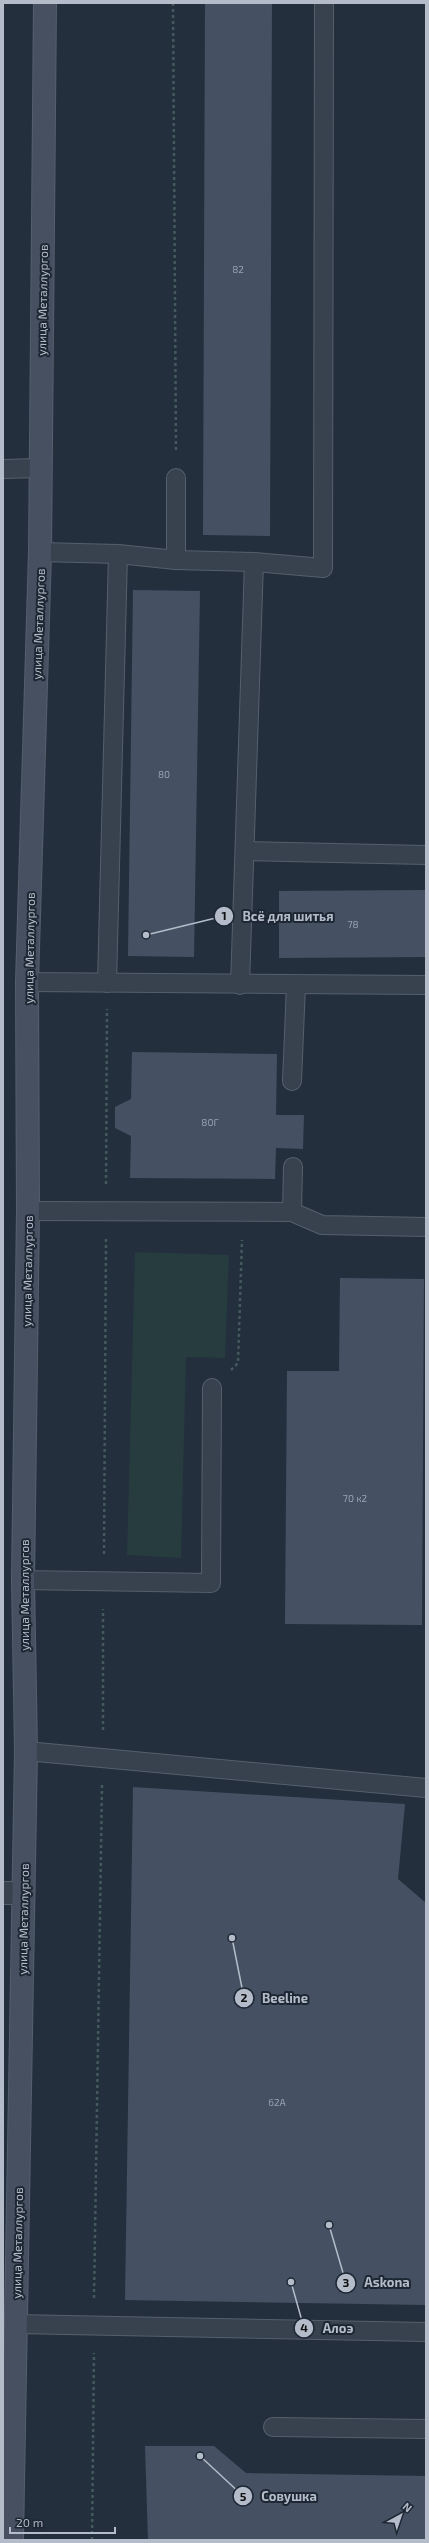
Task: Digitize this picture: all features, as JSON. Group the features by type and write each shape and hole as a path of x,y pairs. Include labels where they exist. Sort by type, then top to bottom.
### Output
{"main road":[{"name":"улица Металлургов","path":"12,2540 16,2324 13,1893 26,1750 23,1580 28,1211 27,982 40,552 45,3"}],"lane":[{"path":"40,552 118,554 176,560 254,562 324,568 324,3"},
{"path":"3,469 40,468"},
{"path":"176,478 176,560"},
{"path":"107,983 118,554"},
{"path":"240,985 254,562"},
{"path":"244,851 426,856"},
{"path":"27,982 240,985 426,985"},
{"path":"292,1081 296,985"},
{"path":"292,1212 293,1167"},
{"path":"28,1211 292,1212 322,1225 426,1227"},
{"path":"23,1580 211,1583 212,1388"},
{"path":"26,1750 426,1788"},
{"path":"16,2324 426,2332"},
{"path":"273,2427 426,2429"}],"path":[{"path":"173,3 176,478"},
{"path":"212,1388 238,1363 242,1211"}],"green space":[{"path":"135,1252 229,1255 225,1358 186,1357 181,1558 127,1555"}],"building":[{"path":"205,3 272,3 270,536 203,535"},
{"path":"133,590 200,591 194,957 128,956"},
{"path":"426,890 426,957 279,958 279,891"},
{"path":"132,1052 277,1054 276,1115 304,1115 303,1149 276,1148 275,1179 130,1178 131,1136 115,1128 115,1107 131,1099"},
{"path":"340,1278 424,1279 422,1625 285,1624 287,1371 339,1371"},
{"path":"133,1787 405,1804 398,1879 426,1903 426,2305 125,2300"},
{"path":"145,2446 214,2446 246,2473 426,2476 426,2540 148,2540"}],"place":[{"name":"Всё для шитья","path":"146,935"},
{"name":"Beeline","path":"232,1938"},
{"name":"Askona","path":"329,2225"},
{"name":"Алоэ","path":"291,2282"},
{"name":"Совушка","path":"200,2456"}]}
